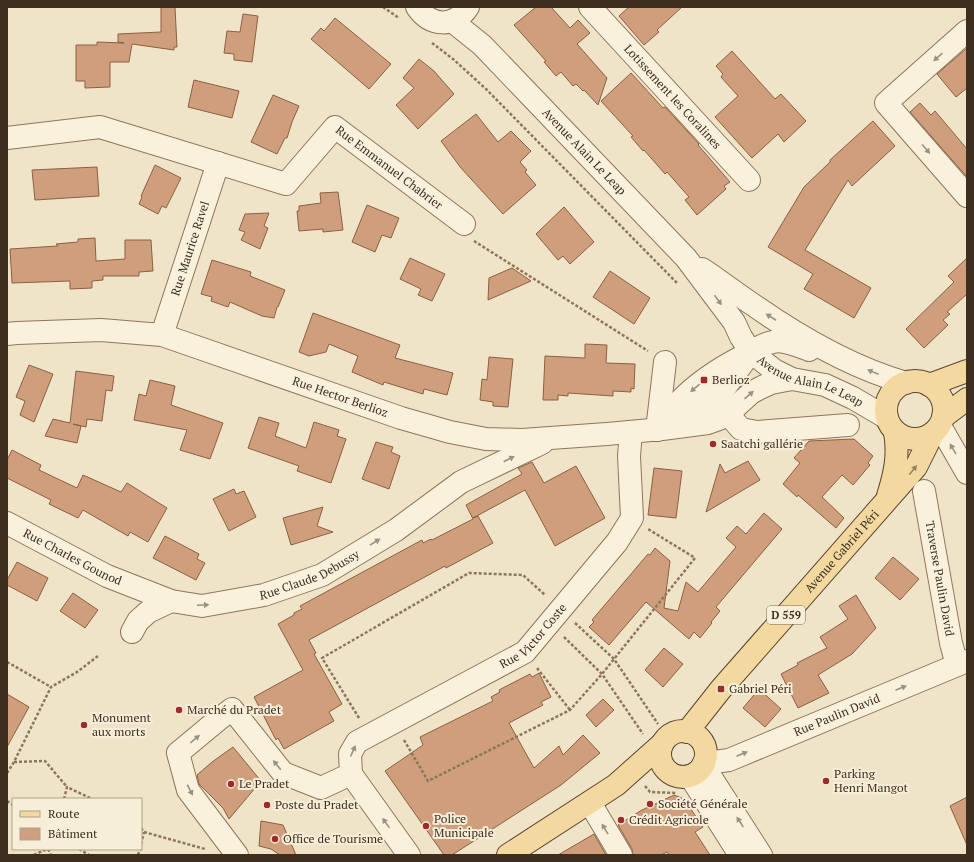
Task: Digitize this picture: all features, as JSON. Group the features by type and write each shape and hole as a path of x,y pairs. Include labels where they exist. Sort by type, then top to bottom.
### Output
{"main road":[{"path":"929,385 967,371"},
{"path":"914,381 929,385 935,389 943,402 939,425 924,438 914,439 904,437 891,425 886,409 888,401 892,393 898,387 906,383 914,381"},
{"name":"D 559","path":"939,425 967,399"},
{"name":"Avenue Gabriel Péri","path":"887,499 894,477 898,448 891,425"},
{"name":"Avenue Gabriel Péri","path":"687,732 721,689 916,467 939,425"},
{"path":"616,785 655,774 693,770 706,753 700,739 694,734 680,732 672,734 667,738 655,735"},
{"path":"655,735 660,751 660,759 667,772 693,770"},
{"path":"508,855 616,785 655,735"}],"street":[{"name":"Lotissement les Coralines","path":"597,9 749,180"},
{"path":"409,13 435,22 444,23 462,12"},
{"name":"Avenue Alain Le Leap","path":"462,12 478,32 482,46 686,258 734,322 741,337 751,352 774,370 792,379 825,386 853,398 891,425"},
{"path":"967,31 886,103 967,196"},
{"path":"7,138 100,127 218,163"},
{"name":"Rue Emmanuel Chabrier","path":"218,163 286,184 335,127 464,224"},
{"name":"Rue Maurice Ravel","path":"162,335 218,163"},
{"name":"Avenue Alain Le Leap","path":"686,258 795,333 841,357 888,378 906,383"},
{"name":"Rue Hector Berlioz","path":"7,334 101,330 162,335 402,418 450,432 486,439 522,440 553,438 631,432 708,423 719,420 728,414 751,393 760,388 772,383 792,379"},
{"path":"667,428 679,402 693,388 725,365 771,341 786,341 816,353 841,357"},
{"path":"665,362 667,428"},
{"path":"728,414 741,430 757,432 848,426"},
{"path":"939,425 967,472"},
{"path":"631,432 630,456 632,518"},
{"name":"Rue Claude Debussy","path":"139,588 171,601 202,606 264,594 322,575 396,530 461,482 553,438"},
{"name":"Rue Claude Debussy","path":"461,482 474,467 483,453 486,439"},
{"name":"Traverse Paulin David","path":"924,491 951,643 962,663"},
{"name":"Rue Victor Coste","path":"351,774 350,754 357,742 525,652 617,542 632,518"},
{"name":"Rue Charles Gounod","path":"7,524 107,576 139,588"},
{"path":"139,588 129,628 148,612 171,601"},
{"name":"Rue Paulin David","path":"693,770 714,762 729,760 962,663"},
{"path":"237,855 188,790 178,753 232,709 283,773 321,788 351,774 409,855"},
{"path":"693,770 740,855"},
{"path":"693,770 761,855"},
{"path":"590,803 621,855"}],"path":[{"path":"383,7 409,13"},
{"path":"430,41 453,59 486,90 679,286"},
{"path":"464,224 465,235 665,362"},
{"path":"394,723 428,781 570,710 602,674 695,558 632,518"},
{"path":"370,735 322,658 469,572 523,575 602,674 655,735"},
{"path":"555,616 614,659 655,735"},
{"path":"525,652 570,710"},
{"path":"7,773 14,762 51,687 77,672 98,656"},
{"path":"7,662 51,687"},
{"path":"14,762 45,761 67,787 90,798"},
{"path":"64,798 67,787"},
{"path":"142,829 144,832 212,851"},
{"path":"142,840 144,832"},
{"path":"34,855 46,850"}],"building":[{"path":"161,7 175,7 177,47 174,47 174,50 132,44 129,62 110,62 110,87 85,88 85,81 76,81 76,45 97,45 97,42 124,43 118,42 118,34 161,32"},
{"path":"536,7 551,7 570,28 578,20 590,33 577,44 607,78 598,105 584,90 583,91 576,84 573,86 561,72 556,76 544,62 546,61 514,25"},
{"path":"629,7 682,7 657,30 659,32 644,45 619,16"},
{"path":"243,14 258,16 252,62 234,60 234,54 224,53 227,31 240,32"},
{"path":"335,18 391,64 369,89 311,39 321,28 324,31"},
{"path":"967,48 967,88 956,97 937,74"},
{"path":"732,51 775,99 781,94 806,121 784,142 778,134 752,158 715,117 738,96 721,77 723,74 716,66"},
{"path":"419,59 434,71 454,94 418,129 396,105 414,88 403,78"},
{"path":"631,73 699,144 698,145 730,182 724,186 726,189 697,215 685,200 689,197 667,172 665,174 644,150 643,151 631,137 633,136 601,101"},
{"path":"194,80 239,91 232,118 188,107"},
{"path":"273,95 299,106 287,138 285,138 277,154 251,142"},
{"path":"920,103 931,115 935,111 967,149 967,177 910,112"},
{"path":"476,114 498,142 511,131 531,151 520,162 527,170 525,172 536,185 503,214 461,168 441,141"},
{"path":"873,121 895,146 852,186 848,180 805,250 871,288 854,318 804,289 813,274 768,247 804,187 830,162 830,160"},
{"path":"155,165 181,178 166,208 162,206 158,214 139,204"},
{"path":"97,167 99,196 35,200 32,170"},
{"path":"338,192 343,230 323,232 323,229 299,231 297,211 299,211 299,206 321,203 320,193"},
{"path":"367,205 399,218 391,238 382,235 375,252 352,242"},
{"path":"564,207 594,242 570,264 563,256 558,260 536,234"},
{"path":"269,213 264,226 268,228 260,249 241,240 245,232 239,230 245,214"},
{"path":"95,238 96,261 125,259 125,240 151,240 153,271 139,272 139,276 103,276 103,280 92,281 92,288 70,289 70,281 12,283 10,249 58,246 56,244 78,242 78,239"},
{"path":"410,258 445,274 432,301 418,295 421,289 400,279"},
{"path":"967,258 967,297 966,295 947,312 950,314 943,320 948,325 924,348 906,329 954,282 948,276"},
{"path":"212,260 251,272 250,276 285,290 277,307 274,318 262,316 230,302 228,307 211,301 212,297 201,294"},
{"path":"512,268 531,281 488,300 489,278"},
{"path":"610,271 650,298 634,324 593,297"},
{"path":"313,313 400,345 395,358 453,373 447,395 424,389 423,394 384,382 383,385 352,372 358,356 329,344 326,352 309,356 299,352"},
{"path":"585,344 607,345 606,363 635,364 634,389 631,388 631,392 613,391 613,396 568,393 568,396 558,395 558,400 543,400 545,356 585,358"},
{"path":"489,357 513,359 508,407 493,406 493,402 480,400 482,379 487,380"},
{"path":"29,365 53,374 34,422 20,415 25,401 16,397"},
{"path":"76,371 114,376 112,391 106,390 102,421 87,419 86,427 73,424 81,426 77,443 45,436 53,419 70,423"},
{"path":"150,380 175,386 171,405 223,423 210,459 180,450 187,430 134,420 139,394 146,396"},
{"path":"259,417 279,423 275,436 306,448 314,422 339,430 337,436 346,439 331,483 297,471 299,466 248,448"},
{"path":"854,439 873,456 868,463 870,465 853,485 842,475 822,497 844,518 836,528 783,484 800,463 794,458 809,441"},
{"path":"376,442 393,447 391,452 400,456 389,489 362,479"},
{"path":"12,450 41,465 39,470 77,488 83,475 121,492 127,483 167,508 148,542 130,532 128,536 83,510 78,518 49,504 51,500 7,478 7,460"},
{"path":"748,461 760,480 706,512 720,464 725,473"},
{"path":"532,462 544,483 576,466 605,518 555,546 525,490 473,518 478,516 493,543 446,568 445,566 309,640 316,653 314,654 342,704 329,712 334,721 284,749 278,738 276,740 254,697 303,670 278,624 302,609 300,606 422,540 423,543 431,539 432,540 473,519 466,505 522,474 518,468"},
{"path":"654,468 682,471 676,518 648,515"},
{"path":"234,489 236,494 244,491 256,517 229,531 213,499"},
{"path":"323,507 317,526 333,532 291,545 283,518"},
{"path":"764,513 782,529 716,607 720,611 700,638 694,632 689,639 646,602 609,645 589,627 594,622 592,620 648,554 650,555 655,548 670,561 664,608 678,611 686,582 698,592 736,547 726,538 737,526 746,534"},
{"path":"165,536 199,554 197,559 205,563 196,580 153,558"},
{"path":"893,557 919,579 900,600 875,578"},
{"path":"17,562 48,578 37,601 7,585 7,580"},
{"path":"73,593 98,610 85,628 60,611"},
{"path":"856,595 876,628 852,654 818,675 829,693 798,708 781,674 798,665 797,663 827,648 820,637 848,619 839,606"},
{"path":"664,648 683,664 663,687 645,670"},
{"path":"539,673 551,697 541,702 543,705 509,723 534,768 559,746 563,755 583,735 600,753 561,785 452,855 444,855 385,771 423,745 420,737 493,701 491,697 500,692 499,690 530,674 532,677"},
{"path":"759,689 781,709 765,727 743,708"},
{"path":"7,694 29,707 7,747"},
{"path":"603,699 614,710 596,727 586,715"},
{"name":"Le Pradet","path":"233,747 261,781 229,819 223,808 199,784 197,775"},
{"path":"674,795 684,799 703,827 695,832 710,855 669,855 667,852 661,855 633,855 632,849 618,825 642,810"},
{"path":"967,797 967,845 950,806"},
{"name":"Office de Tourisme","path":"261,821 283,825 296,855 280,855 271,849 259,846"},
{"path":"594,834 606,855 558,855"}],"place":[{"name":"Berlioz","path":"704,380"},
{"name":"Saatchi gallérie","path":"713,444"},
{"name":"Gabriel Péri","path":"721,689"},
{"name":"Marché du Pradet","path":"179,710"},
{"name":"Monument aux morts","path":"84,725"},
{"name":"Parking Henri Mangot","path":"826,781"},
{"name":"Le Pradet","path":"231,784"},
{"name":"Société Générale","path":"650,804"},
{"name":"Poste du Pradet","path":"267,805"},
{"name":"Crédit Agricole","path":"621,820"},
{"name":"Police Municipale","path":"426,826"},
{"name":"Office de Tourisme","path":"275,839"}]}
